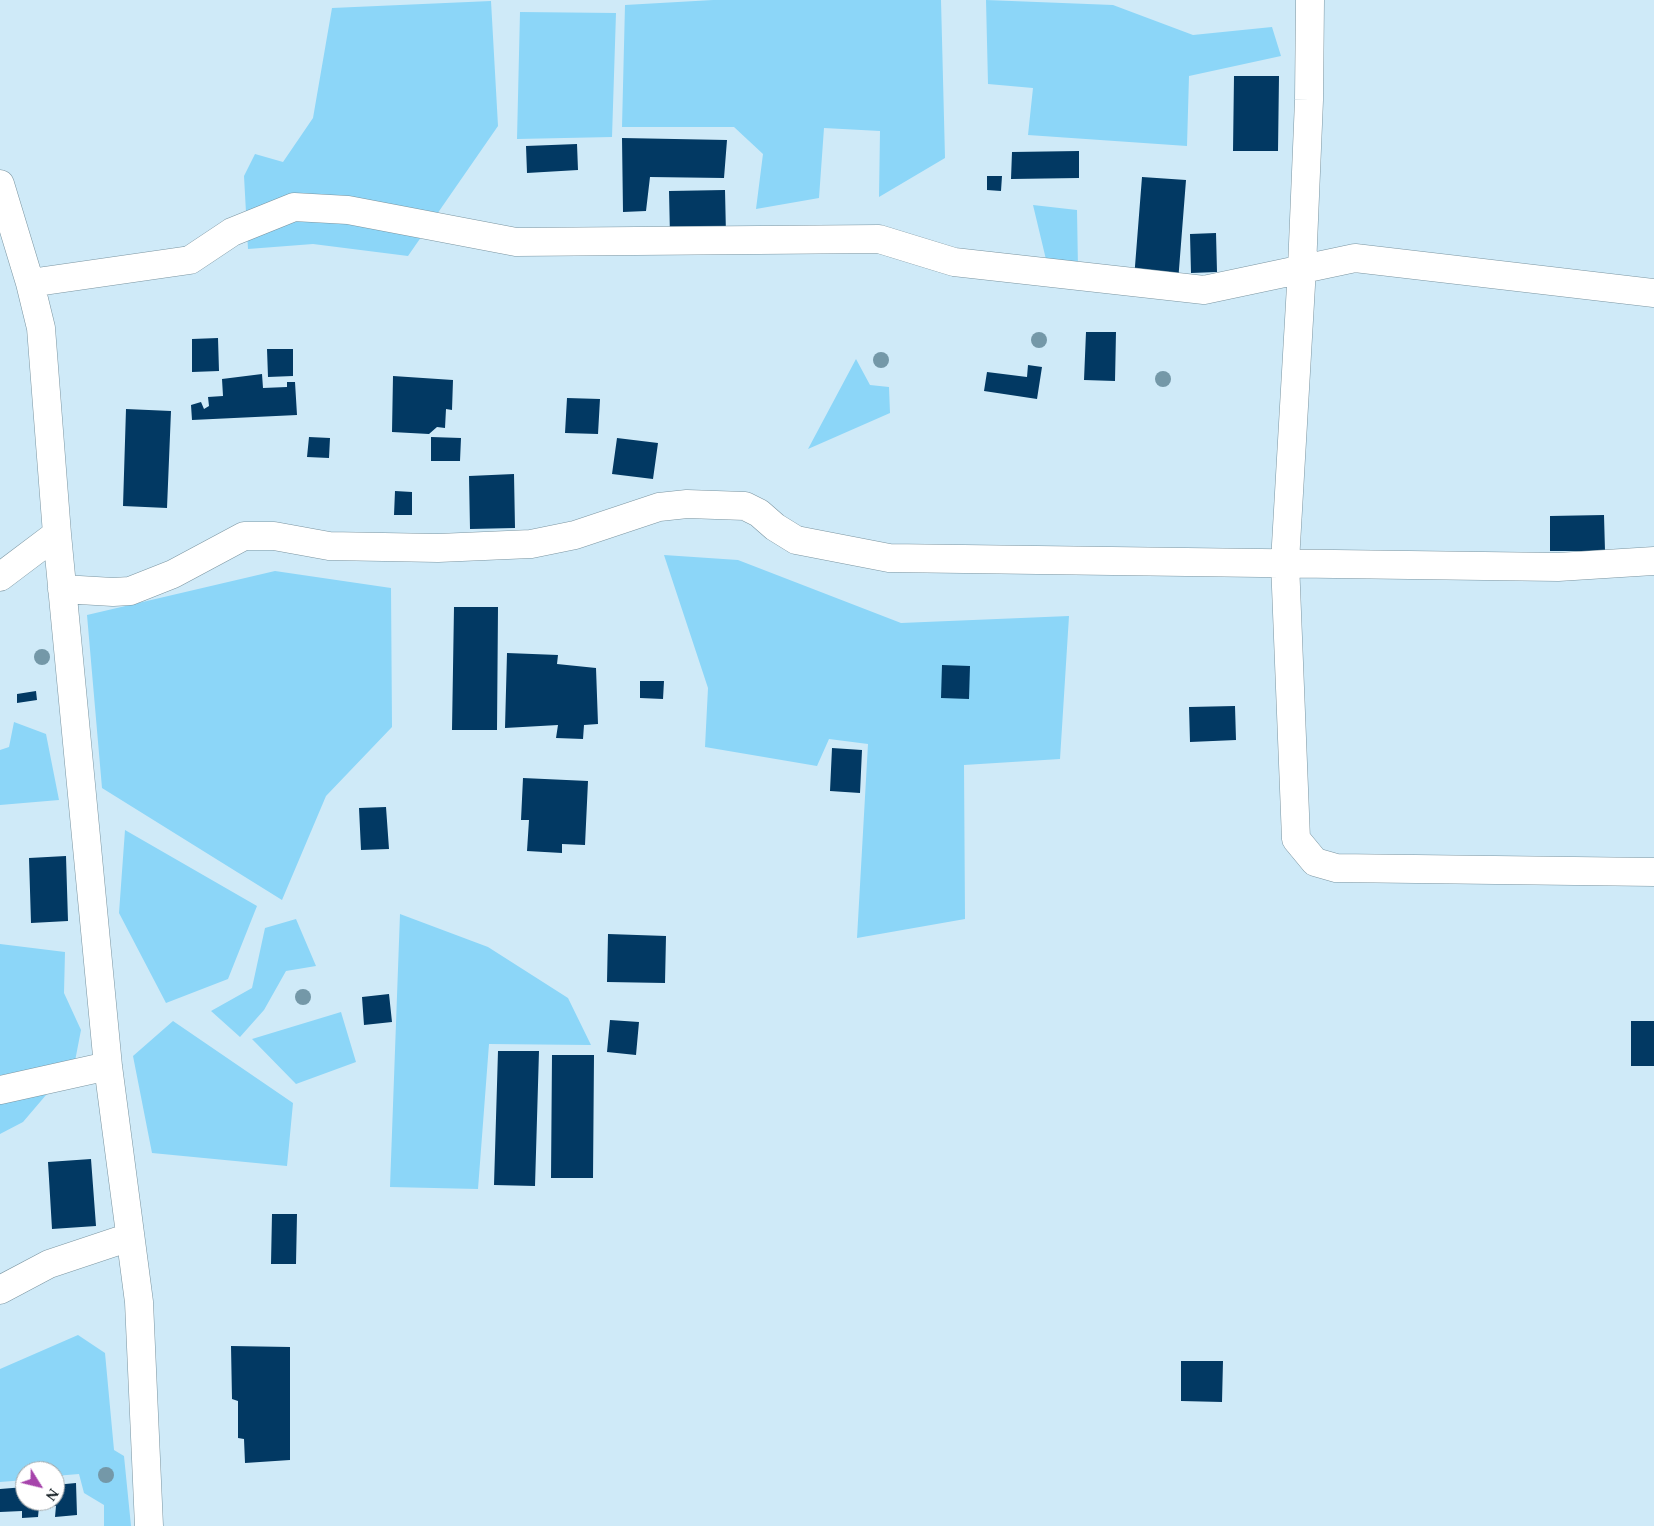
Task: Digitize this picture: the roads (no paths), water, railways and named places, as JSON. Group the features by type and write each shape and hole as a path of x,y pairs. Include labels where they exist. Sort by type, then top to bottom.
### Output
{"street":[{"path":"1310,0 1309,100 1302,268 1285,562 1296,838 1315,862 1336,868 1654,872"},
{"path":"1,189 30,283 41,328 57,534 108,1066 139,1302 149,1526"},
{"path":"30,283 190,260 232,232 294,207 348,210 516,242 879,240 954,262 1204,290 1355,258 1654,293"},
{"path":"62,589 130,591 173,574 244,536 274,536 328,546 438,548 531,544 575,535 659,508 688,504 745,506 760,513 775,527 796,540 889,558 1558,567 1654,561"},
{"path":"0,576 57,534"},
{"path":"0,1090 108,1066"},
{"path":"0,1290 49,1264 130,1237"}]}
